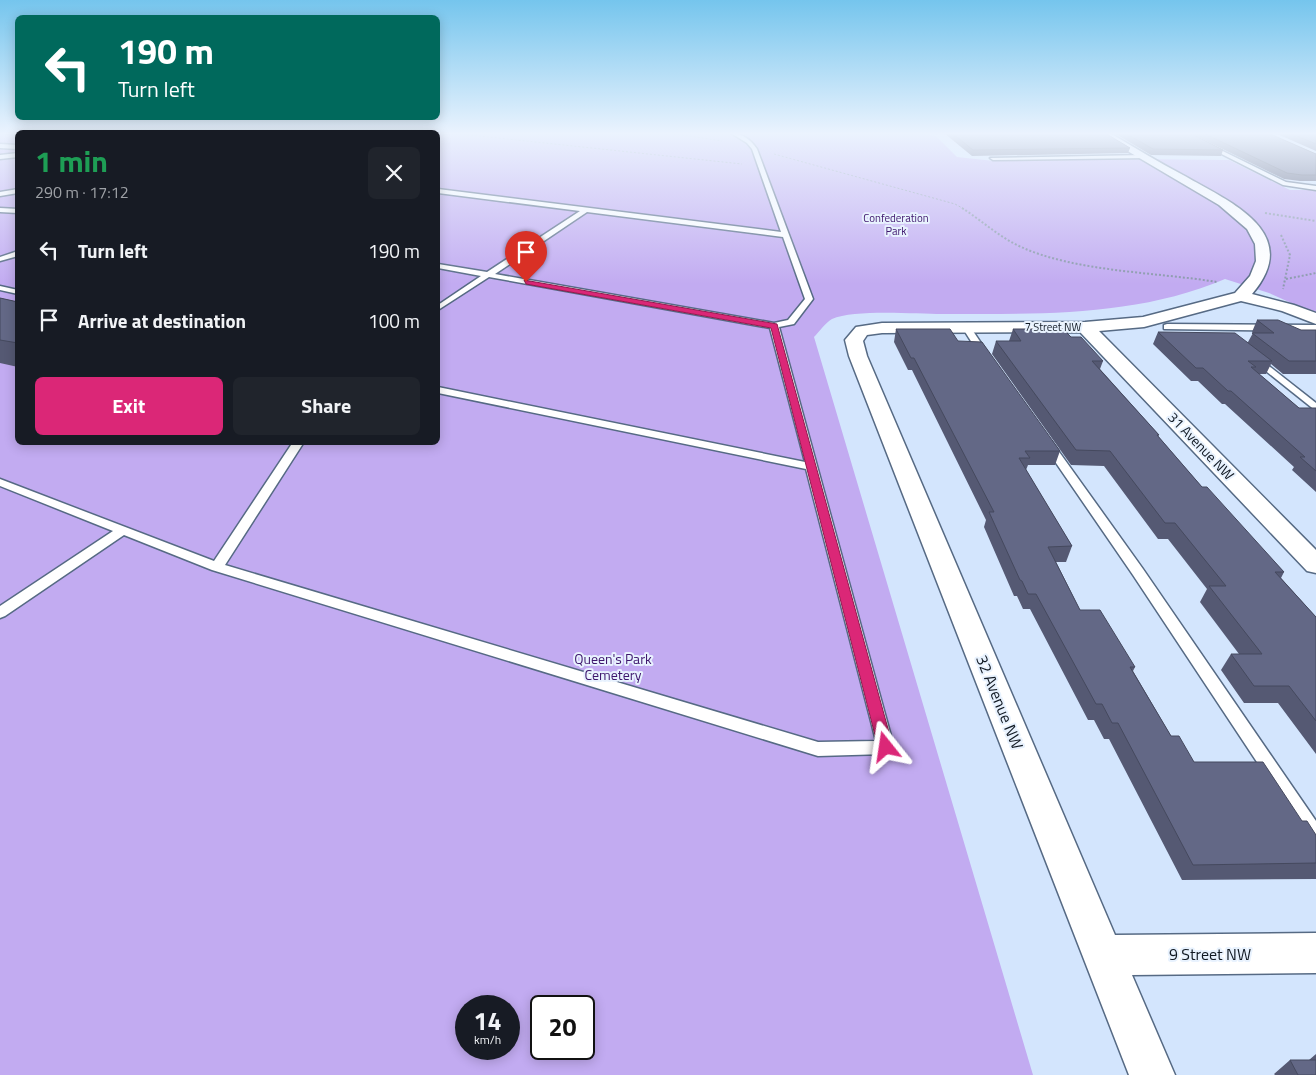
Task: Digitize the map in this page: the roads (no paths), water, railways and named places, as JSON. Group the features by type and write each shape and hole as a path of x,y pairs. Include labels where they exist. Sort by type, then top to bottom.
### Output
{"street":[{"path":"1189,183 1225,204 1246,219 1260,236 1265,254 1259,275 1241,296 1288,308 1316,319"},
{"name":"7 Street NW","path":"862,331 882,328 1086,327 1144,322 1241,296"},
{"name":"31 Avenue NW","path":"1086,327 1316,564"},
{"name":"32 Avenue NW","path":"862,331 854,340 858,356 1152,1075"},
{"name":"9 Street NW","path":"1103,955 1316,953"}],"lane":[{"path":"440,266 774,326 791,322 809,299 766,183"},
{"path":"1283,183 1316,188"},
{"path":"440,191 785,235"},
{"path":"0,194 15,192"},
{"path":"0,210 15,210"},
{"path":"440,307 586,210"},
{"path":"0,259 15,254"},
{"path":"0,288 15,291"},
{"path":"0,482 218,567 818,749 886,747 774,326"},
{"path":"966,327 992,366"},
{"path":"1167,327 1316,328"},
{"path":"1216,327 1231,339"},
{"path":"1247,352 1316,408"},
{"path":"440,390 810,466"},
{"path":"1037,429 1138,572 1316,836"},
{"path":"218,567 297,445"},
{"path":"0,613 123,530"}],"park label":[{"name":"Confederation Park","path":"896,224"},
{"name":"Queen's Park Cemetery","path":"613,668"}]}
